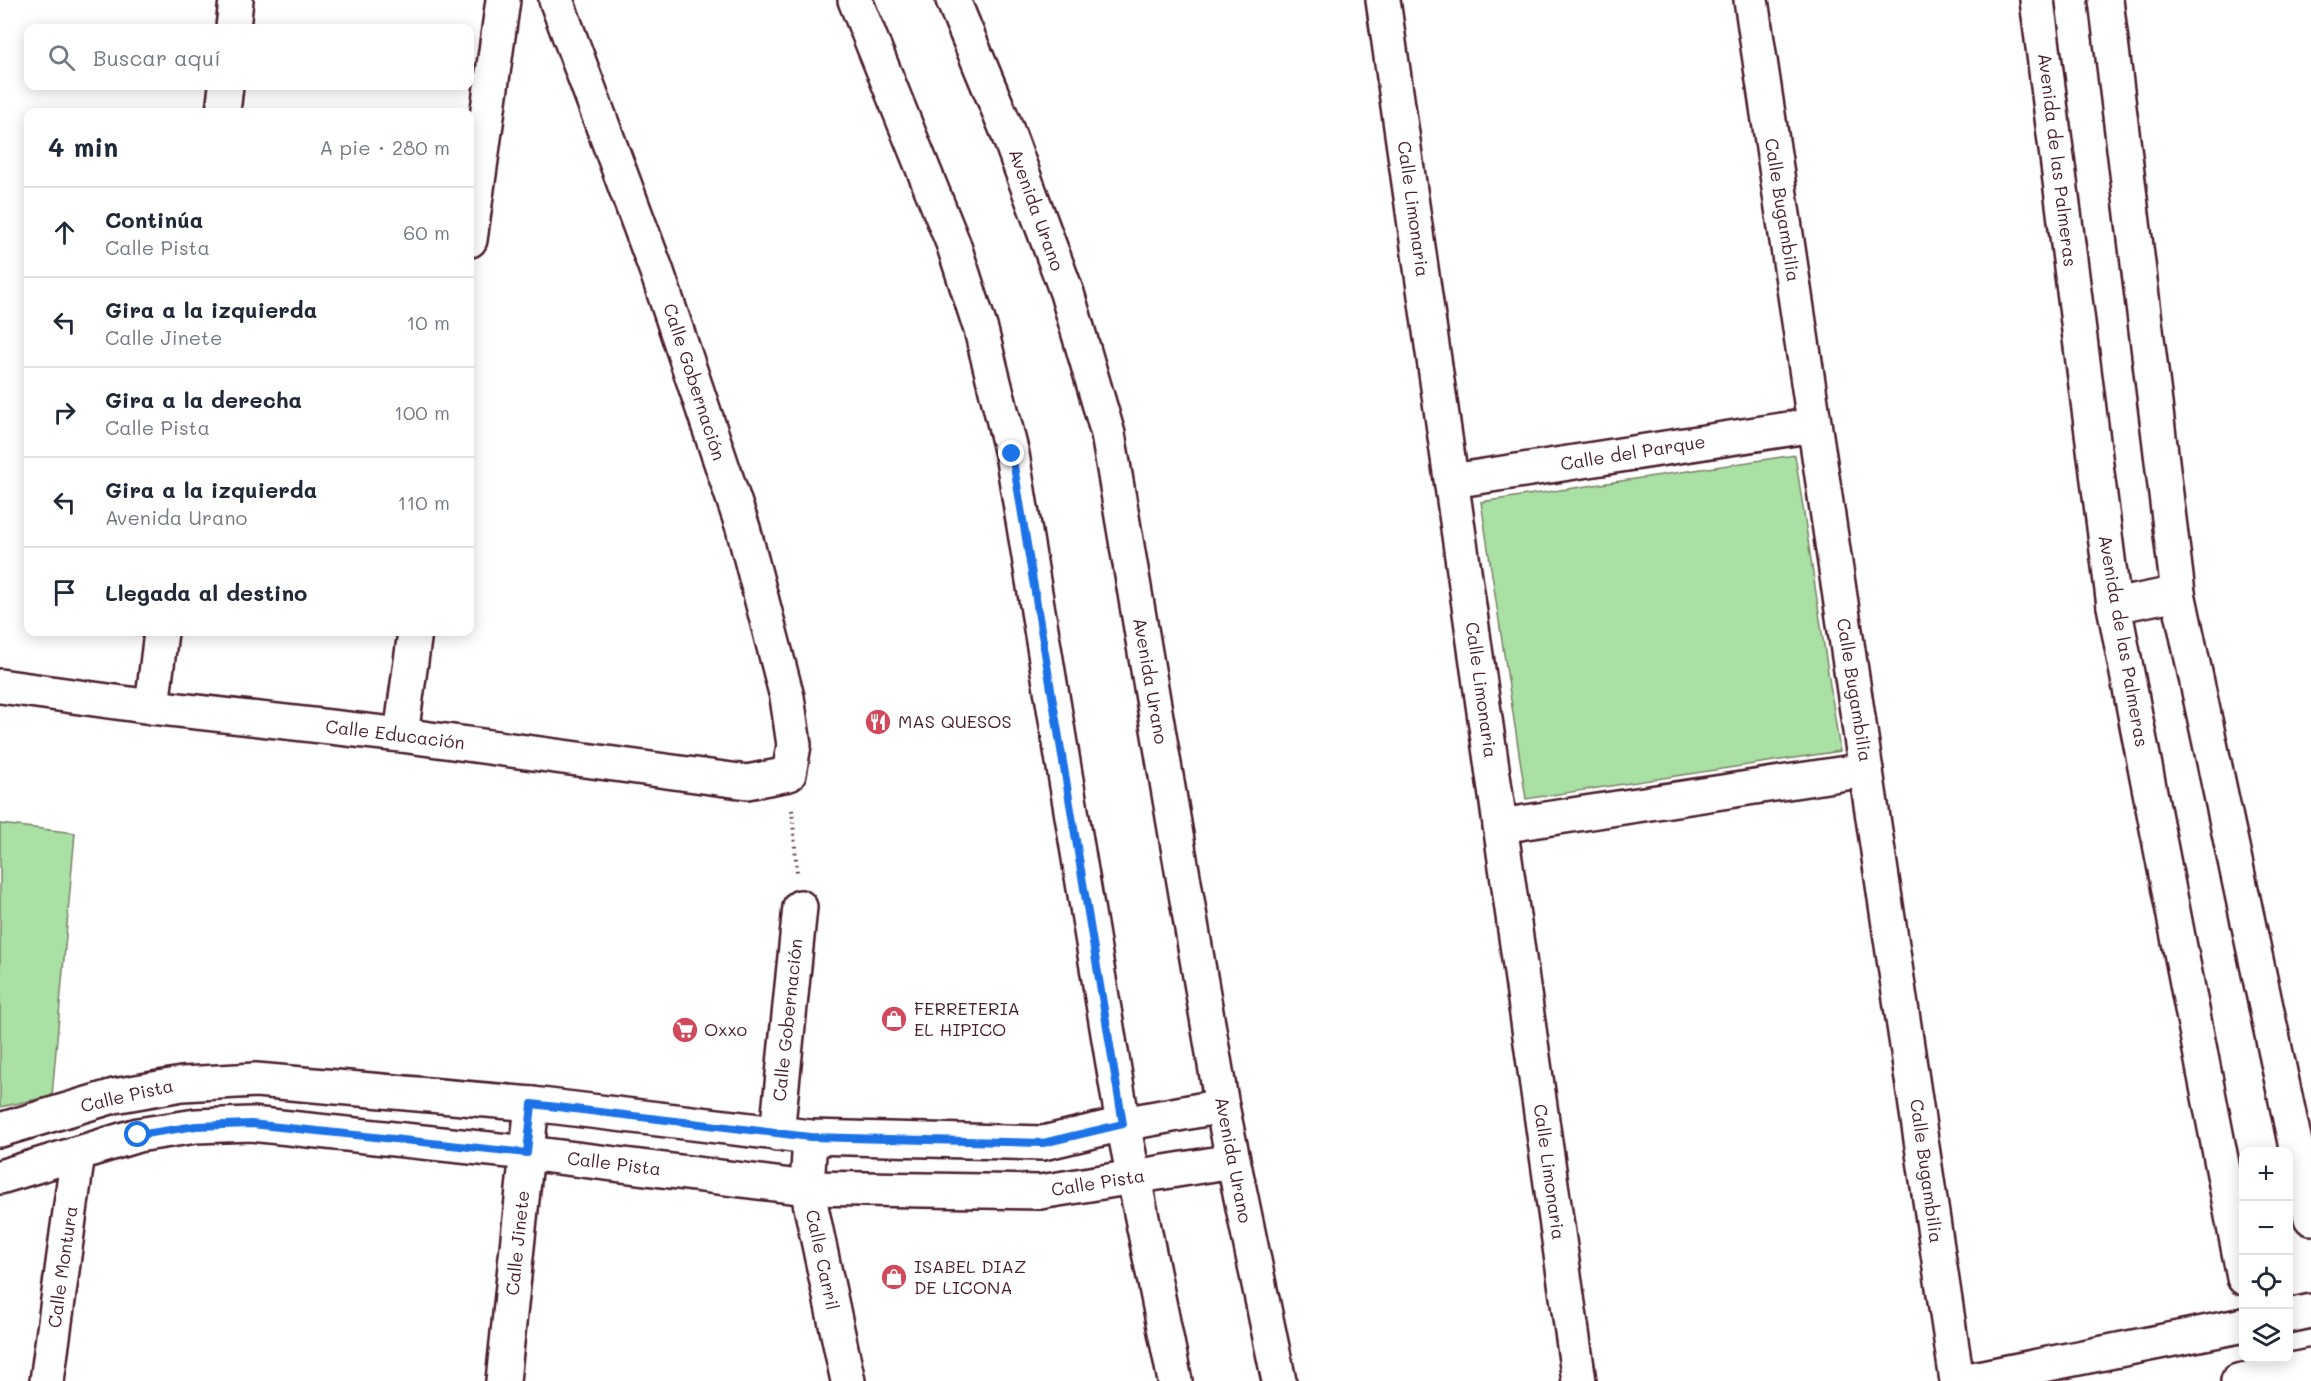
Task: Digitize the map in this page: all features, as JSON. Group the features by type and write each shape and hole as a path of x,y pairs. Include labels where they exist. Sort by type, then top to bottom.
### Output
{"street":[{"path":"233,24 236,0"},
{"path":"474,211 503,0"},
{"name":"Calle Gobernación","path":"556,0 657,272 743,528 787,697 794,745 789,774"},
{"path":"855,0 953,243 981,330 1012,454 1123,1124 1175,1381"},
{"name":"Avenida Urano","path":"953,0 1006,128 1067,293 1108,434 1222,1106 1279,1381"},
{"name":"Calle Limonaria","path":"1383,0 1579,1381"},
{"name":"Calle Bugambilia","path":"1751,0 1957,1381"},
{"name":"Avenida de las Palmeras","path":"2037,0 2114,606 2240,1255"},
{"path":"2106,0 2178,593 2311,1218"},
{"path":"223,108 226,90"},
{"name":"Calle del Parque","path":"1452,481 1814,425"},
{"path":"2114,606 2178,593"},
{"path":"153,707 161,636"},
{"path":"401,735 414,636"},
{"name":"Calle Educación","path":"0,686 153,707 401,735 747,782 789,774"},
{"path":"1500,826 1866,770"},
{"name":"Calle Gobernación","path":"777,1134 800,906"},
{"name":"Calle Pista","path":"0,1130 114,1096 182,1084 256,1080 532,1104 810,1137 1043,1143 1123,1124 1222,1106"},
{"name":"Calle Jinete","path":"503,1381 532,1104"},
{"name":"Calle Pista","path":"0,1177 138,1135 196,1126 251,1124 527,1153 807,1188 1040,1192 1233,1161"},
{"name":"Calle Carril","path":"810,1137 807,1188 848,1381"},
{"name":"Calle Montura","path":"47,1381 78,1153"},
{"path":"2293,1315 2311,1311"},
{"path":"1963,1381 2239,1326"},
{"path":"2253,1372 2311,1366"}],"path":[{"path":"789,774 800,906"}],"green space":[{"path":"1795,455 1840,751 1526,799 1481,502"},
{"path":"0,824 75,833 52,1096 0,1107"}],"place":[{"name":"MAS QUESOS","path":"878,722"},
{"name":"FERRETERIA EL HIPICO","path":"894,1019"},
{"name":"Oxxo","path":"685,1030"},
{"name":"ISABEL DIAZ DE LICONA","path":"894,1277"}],"route":[{"path":"138,1135 196,1126 251,1124 527,1153 532,1104 810,1137 1043,1143 1123,1124 1012,454"}]}
